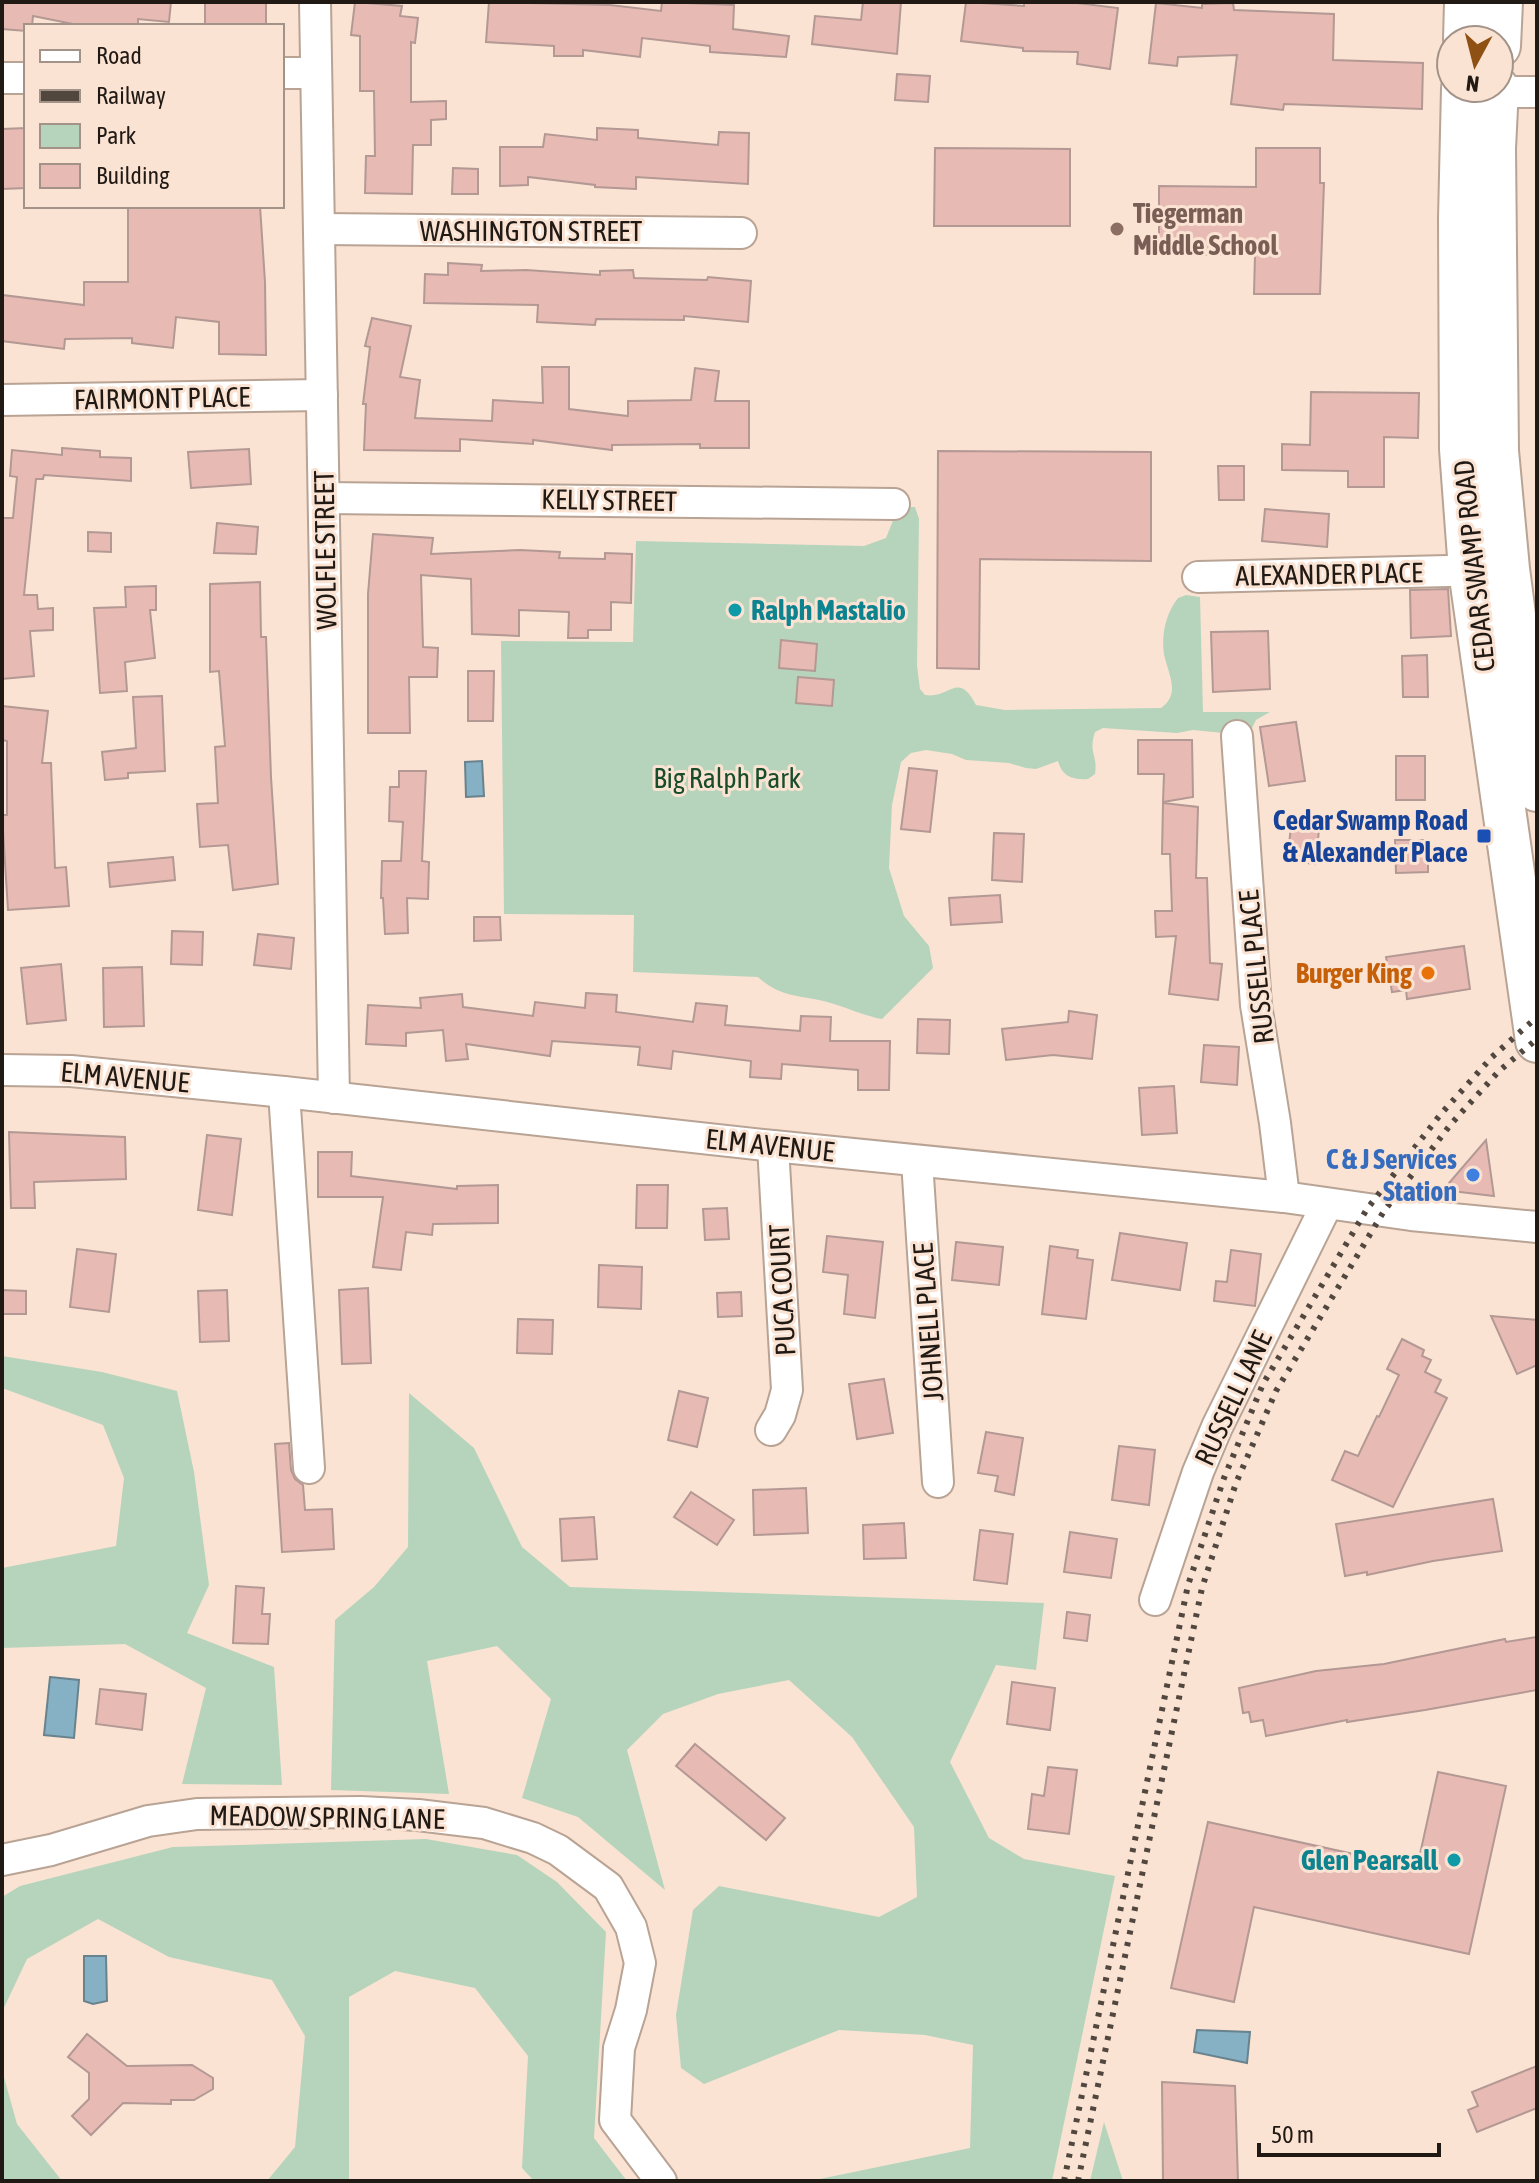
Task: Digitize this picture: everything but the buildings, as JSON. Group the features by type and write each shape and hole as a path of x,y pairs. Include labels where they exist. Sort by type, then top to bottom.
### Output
{"main road":[{"path":"1465,24 1466,2"},
{"path":"1500,24 1501,2"},
{"name":"CEDAR SWAMP ROAD","path":"1488,104 1460,219 1461,449 1537,790"},
{"name":"CEDAR SWAMP ROAD","path":"1489,570 1537,1041"}],"street":[{"name":"WOLFLE STREET","path":"315,2 334,1098"},
{"path":"284,73 315,73"},
{"path":"2,78 24,78"},
{"name":"WASHINGTON STREET","path":"320,229 741,233"},
{"name":"FAIRMONT PLACE","path":"2,400 322,395"},
{"name":"KELLY STREET","path":"324,498 894,504"},
{"name":"ALEXANDER PLACE","path":"1198,577 1489,570"},
{"name":"RUSSELL PLACE","path":"1237,736 1256,1005 1284,1197"},
{"name":"ELM AVENUE","path":"2,1070 71,1071 284,1092 773,1146 1284,1197 1537,1227"},
{"path":"284,1092 309,1468"},
{"name":"PUCA COURT","path":"771,1430 780,1415 787,1390 773,1146"},
{"name":"JOHNELL PLACE","path":"917,1161 938,1482"},
{"name":"RUSSELL LANE","path":"1155,1600 1198,1472 1217,1427 1327,1204"},
{"name":"MEADOW SPRING LANE","path":"2,1860 51,1850 148,1821 197,1814 361,1812 418,1815 484,1823 533,1838 558,1850 608,1887 631,1927 640,1963 631,2010 619,2048 615,2120 661,2181"}],"green space":[{"name":"Big Ralph Park","path":"907,507 915,507 919,519 917,666 920,689 925,695 959,688 970,695 976,705 1005,710 1161,708 1171,696 1172,689 1163,647 1165,624 1178,598 1186,595 1200,597 1203,712 1270,712 1256,720 1244,735 1193,730 1177,733 1103,728 1095,732 1092,745 1095,774 1088,779 1069,776 1062,771 1058,761 1036,769 1009,763 966,760 952,754 926,750 911,753 901,762 892,805 889,868 904,916 929,946 933,968 882,1019 776,990 758,977 633,972 634,915 504,914 501,641 633,642 636,541 864,546 886,538 896,513"},
{"path":"2,1356 102,1372 177,1391 194,1472 209,1585 187,1633 274,1667 282,1785 182,1784 206,1688 125,1644 2,1648 2,1568 116,1546 124,1478 103,1425 2,1388"},
{"path":"409,1393 474,1448 522,1547 570,1587 1044,1603 1036,1670 996,1665 950,1762 989,1838 1024,1859 1115,1876 1052,2181 810,2181 970,2148 973,2045 925,2035 839,2030 704,2084 681,2068 676,2015 693,1910 719,1886 879,1917 917,1897 914,1827 852,1737 789,1680 718,1694 663,1714 627,1750 665,1890 578,1817 522,1798 551,1699 497,1646 427,1661 449,1794 331,1790 335,1620 374,1587 408,1547"},
{"path":"426,1839 517,1855 557,1882 606,1932 594,2138 627,2181 534,2181 522,2168 528,2056 475,1988 395,1971 349,1997 349,2181 267,2181 295,2147 305,2036 272,1980 169,1957 98,1919 27,1959 2,2012 2,1897 20,1886 173,1847"},
{"path":"2,2070 17,2124 62,2181 2,2181"},
{"path":"1104,2122 1123,2181 1090,2181"}],"water":[{"path":"482,761 484,796 466,797 465,762"},
{"path":"50,1677 79,1680 74,1738 44,1735"},
{"path":"84,1956 106,1956 107,2001 93,2004 84,2001"},
{"path":"1197,2030 1250,2032 1247,2063 1194,2052"}],"railway":[{"path":"1064,2181 1188,1585 1224,1478 1263,1384 1367,1209 1440,1115 1492,1057 1537,1017"},
{"path":"1078,2181 1202,1588 1236,1483 1276,1391 1384,1211 1451,1124 1499,1071 1537,1039"}],"place":[{"name":"Tiegerman Middle School","path":"1117,229"},
{"name":"Ralph Mastalio","path":"735,610"},
{"name":"Cedar Swamp Road & Alexander Place","path":"1484,836"},
{"name":"Burger King","path":"1428,973"},
{"name":"C & J Services Station","path":"1473,1175"},
{"name":"Glen Pearsall","path":"1454,1860"}]}
